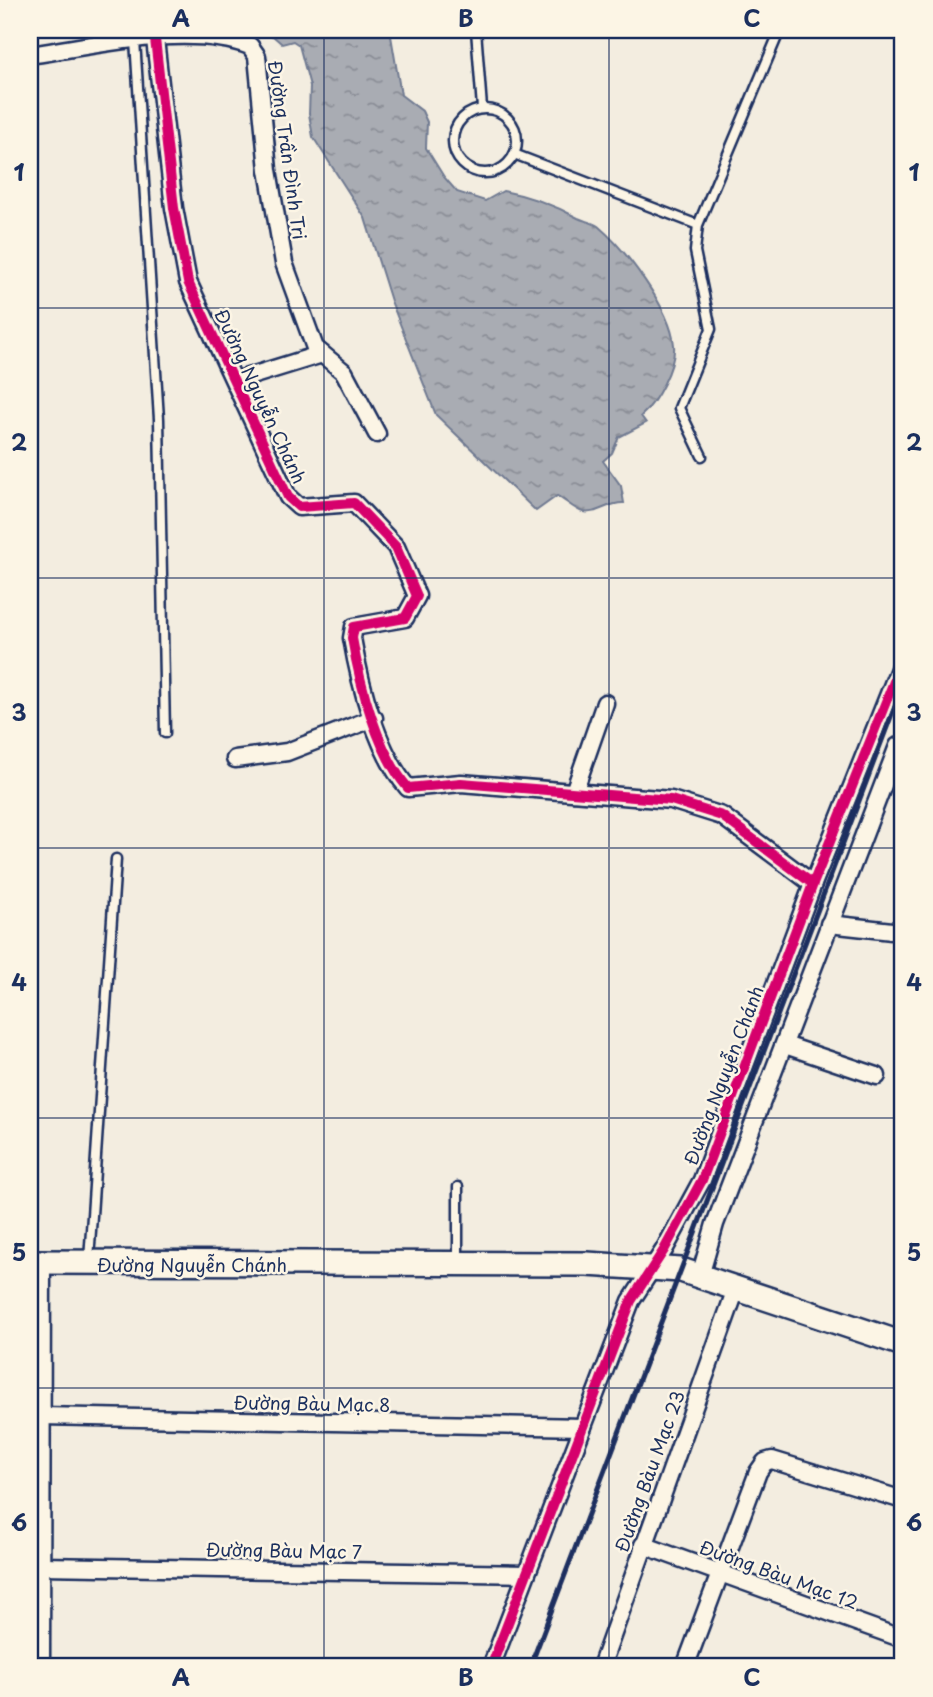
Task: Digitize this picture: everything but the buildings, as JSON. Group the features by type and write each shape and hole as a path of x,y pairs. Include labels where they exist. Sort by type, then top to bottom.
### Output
{"street":[{"name":"Đường Trần Đình Tri","path":"30,55 162,36 197,36 244,43 257,56 268,170 284,263 315,348 344,372 377,435"},
{"name":"Đường Nguyễn Chánh","path":"162,36 174,208 188,282 288,497 299,507 354,503 396,547 417,596 405,618 354,627 352,638 355,658 386,758 408,788 461,783 671,800 722,816 813,884"},
{"name":"Đường Nguyễn Chánh","path":"235,381 322,354"},
{"name":"Đường Nguyễn Chánh","path":"648,1270 664,1250 702,1180 813,884 903,659"},
{"path":"574,792 605,703"},
{"path":"235,759 287,752 374,718"},
{"path":"700,1276 715,1224 898,746"},
{"path":"830,924 899,933"},
{"path":"785,1045 877,1076"},
{"name":"Đường Nguyễn Chánh","path":"36,1263 587,1264 648,1270 681,1270 903,1344"},
{"path":"36,1263 41,1416 41,1667"},
{"path":"491,1667 631,1301 648,1270"},
{"name":"Đường Bàu Mạc 23","path":"601,1667 736,1289"},
{"name":"Đường Bàu Mạc 8","path":"41,1416 583,1427"},
{"path":"685,1667 758,1472 765,1462 772,1461 903,1500"},
{"name":"Đường Bàu Mạc 12","path":"643,1545 903,1639"},
{"name":"Đường Bàu Mạc 7","path":"41,1566 526,1574"}],"lane":[{"path":"476,30 482,108"},
{"path":"702,456 680,408 711,329 695,251 698,225 780,30"},
{"path":"135,40 159,419 165,733"},
{"path":"482,108 500,112 514,125 518,144 511,161 496,173 477,174 461,165 452,148 453,130 464,115 482,108"},
{"path":"514,154 698,225"},
{"path":"89,1263 116,859"},
{"path":"458,1187 458,1265"}],"water":[{"path":"247,30 390,30 401,95 422,111 427,122 426,148 457,192 485,201 503,191 551,205 598,226 633,264 665,314 671,330 674,354 664,384 641,416 646,423 619,437 612,453 603,461 621,486 624,503 613,504 593,512 583,512 557,496 536,511 436,415 391,301 365,218 313,137 309,114 310,86 299,45 293,41 282,44 273,36"}],"railway":[{"path":"530,1667 903,685"}],"cycle path":[{"path":"155,39 174,208 188,282 288,497 299,507 354,503 396,547 417,596 405,618 354,627 352,638 371,717 387,756 408,788 461,783 671,800 722,816 813,884"},
{"path":"491,1667 631,1301 664,1250 702,1180 813,884 903,659"}]}
